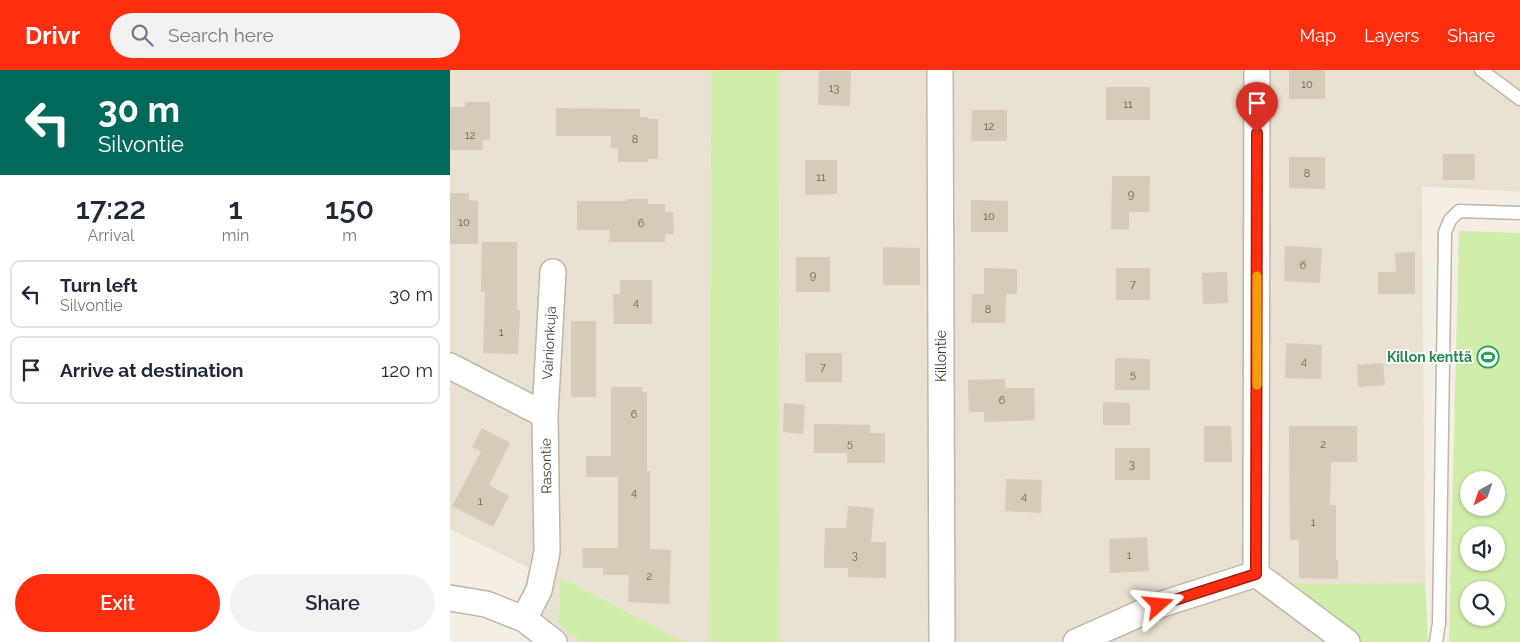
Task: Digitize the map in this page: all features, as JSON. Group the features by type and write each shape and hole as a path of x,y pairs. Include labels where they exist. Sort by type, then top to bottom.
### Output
{"street":[{"name":"Killontie","path":"940,70 942,642"},
{"path":"1256,574 1257,70"},
{"name":"Vainionkuja","path":"545,415 553,272"},
{"path":"450,366 545,415"},
{"name":"Rasontie","path":"524,619 539,590 546,552 545,415"},
{"path":"1076,642 1159,605 1256,574"},
{"path":"1256,574 1347,642"},
{"path":"450,598 486,604 524,619 554,642"}],"lane":[{"path":"1481,70 1520,99"},
{"path":"1436,642 1439,623 1445,232 1450,220 1459,211 1520,213"}],"shaded area":[{"path":"450,70 711,70 709,642 684,642 562,577 558,624 582,642 538,642 516,624 529,568 450,529"},
{"path":"779,70 1520,70 1520,192 1422,186 1425,583 1294,585 1361,642 780,642"}],"green space":[{"path":"711,70 779,70 780,642 709,642"},
{"name":"Killon kenttä","path":"1459,231 1520,233 1520,642 1449,642"},
{"path":"561,577 684,642 582,642 558,624"},
{"path":"1425,583 1428,642 1361,642 1293,584"}],"building":[{"path":"1289,70 1325,70 1325,99 1289,99"},
{"path":"819,71 851,71 850,106 818,105"},
{"path":"1106,87 1150,87 1150,120 1106,120"},
{"path":"465,102 490,102 490,140 483,140 483,150 450,150 450,107 465,107"},
{"path":"556,108 640,109 640,117 658,119 658,159 648,159 648,162 618,162 618,148 611,148 611,136 556,136"},
{"path":"972,110 1007,110 1007,141 971,141"},
{"path":"1443,154 1475,154 1475,180 1443,180"},
{"path":"1289,157 1325,157 1325,189 1289,188"},
{"path":"805,160 837,160 837,194 805,195"},
{"path":"1112,176 1150,176 1149,212 1129,212 1129,230 1111,229"},
{"path":"450,193 469,193 469,200 478,201 478,244 450,244"},
{"path":"626,199 648,199 648,204 665,204 665,212 673,212 674,234 665,234 665,242 609,242 610,230 577,230 577,201 626,201"},
{"path":"971,200 1008,201 1008,232 971,232"},
{"path":"482,242 517,242 517,310 520,310 518,354 483,353 485,292 481,292"},
{"path":"1285,246 1322,248 1320,283 1284,281"},
{"path":"883,247 920,248 920,285 883,285"},
{"path":"1415,252 1415,294 1378,294 1378,272 1396,272 1395,253"},
{"path":"796,257 830,257 830,292 796,292"},
{"path":"984,268 1017,269 1017,294 1006,294 1005,323 971,323 972,294 984,294"},
{"path":"1116,268 1150,268 1150,300 1116,300"},
{"path":"1227,272 1228,303 1203,304 1202,273"},
{"path":"620,280 652,280 652,324 614,324 613,294 620,294"},
{"path":"571,321 596,321 596,397 571,397"},
{"path":"1286,343 1322,345 1321,379 1285,378"},
{"path":"805,353 842,353 842,382 805,382"},
{"path":"1115,358 1150,359 1150,390 1115,390"},
{"path":"1383,363 1385,385 1358,387 1357,365"},
{"path":"1005,379 1005,388 1034,388 1035,420 984,422 984,412 969,412 968,380"},
{"path":"611,387 642,387 642,392 647,393 650,549 671,550 669,604 628,602 629,575 603,575 603,568 583,568 582,548 618,548 618,477 586,477 586,456 611,456"},
{"path":"1103,402 1130,403 1130,425 1103,425"},
{"path":"784,403 805,405 803,434 783,432"},
{"path":"814,424 870,425 870,433 885,433 885,463 847,463 847,453 814,453"},
{"path":"1204,426 1231,426 1232,462 1204,462"},
{"path":"1289,426 1357,426 1357,462 1331,462 1330,505 1336,505 1338,579 1299,578 1299,540 1290,540"},
{"path":"482,428 510,443 489,485 509,496 493,527 452,506 481,452 472,447"},
{"path":"1115,448 1150,448 1150,480 1115,480"},
{"path":"1006,479 1042,480 1041,513 1005,511"},
{"path":"848,506 874,508 871,542 886,542 886,578 848,577 848,568 824,568 825,528 846,528"},
{"path":"1147,537 1149,571 1110,573 1109,539"}],"slow traffic":[{"path":"1257,276 1257,385"}],"place":[{"name":"Killon kenttä","path":"1488,357"}],"route":[{"path":"1159,605 1256,574 1257,133"}]}
